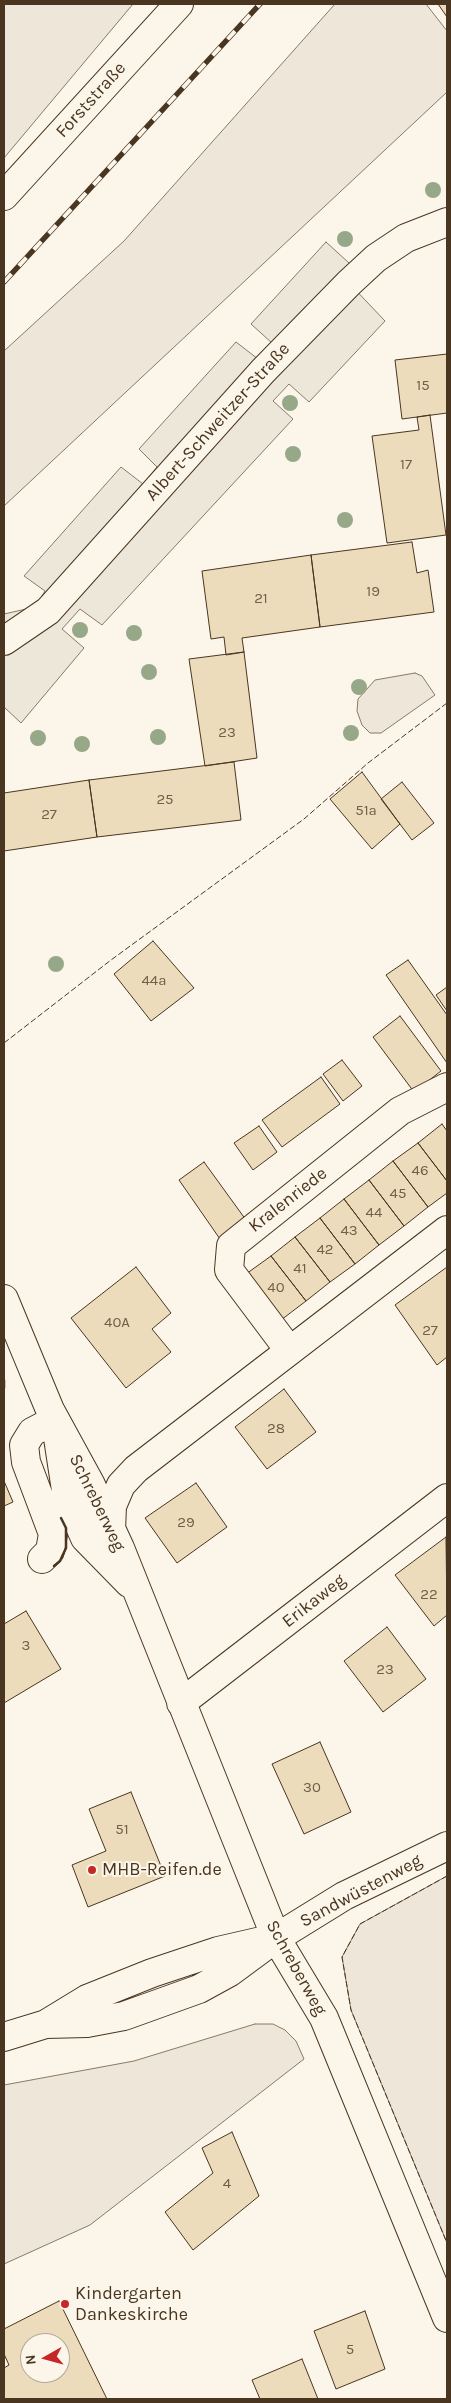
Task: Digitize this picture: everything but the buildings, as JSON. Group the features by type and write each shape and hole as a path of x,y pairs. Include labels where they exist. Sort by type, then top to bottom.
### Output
{"street":[{"name":"Forststraße","path":"4,196 179,4"},
{"name":"Albert-Schweitzer-Straße","path":"4,640 48,610 263,370 349,283 376,258 406,238 447,222"},
{"name":"Kralenriede","path":"289,1350 229,1270 231,1246 400,1111 447,1087"},
{"path":"111,1531 112,1506 122,1485 136,1469 447,1230"},
{"name":"Schreberweg","path":"4,1299 55,1420 91,1485 111,1531 276,1938 324,2018 447,2318"},
{"path":"42,1559 50,1551 53,1534 26,1462 24,1445 32,1432 55,1420"},
{"name":"Schreberweg","path":"55,1420 67,1497 85,1538 135,1589"},
{"name":"Erikaweg","path":"181,1703 447,1498"},
{"name":"Sandwüstenweg","path":"4,2037 46,2024 87,1999 152,1973 218,1951 276,1938 344,1896 447,1846"}],"shaded area":[{"path":"4,4 133,4 4,158"},
{"path":"335,4 426,4 447,31 447,92 4,506 4,351 124,241"},
{"path":"326,242 360,273 349,283 385,321 309,402 289,384 273,401 293,419 102,625 80,609 62,629 84,648 21,723 4,707 4,614 35,607 45,591 24,576 121,467 143,484 157,467 139,449 236,342 258,359 272,343 251,324"},
{"path":"415,673 422,676 435,695 381,733 370,733 362,725 357,711 358,699 375,680"},
{"path":"447,1876 447,2243 351,2010 342,1957 360,1924"},
{"path":"255,2024 273,2024 285,2030 296,2041 304,2059 90,2225 4,2264 4,2085 134,2061"}],"railway":[{"path":"4,282 260,4"}],"fence":[{"path":"4,1043 111,960 304,819 368,763 447,703"},
{"path":"447,1876 360,1924 342,1957 351,2010 447,2243"}],"wall":[{"path":"4,1380 4,1388"},
{"path":"54,1566 60,1561 66,1548 66,1528 61,1518"}],"place":[{"name":"MHB-Reifen.de","path":"92,1870"},
{"name":"Kindergarten Dankeskirche","path":"65,2304"}]}
